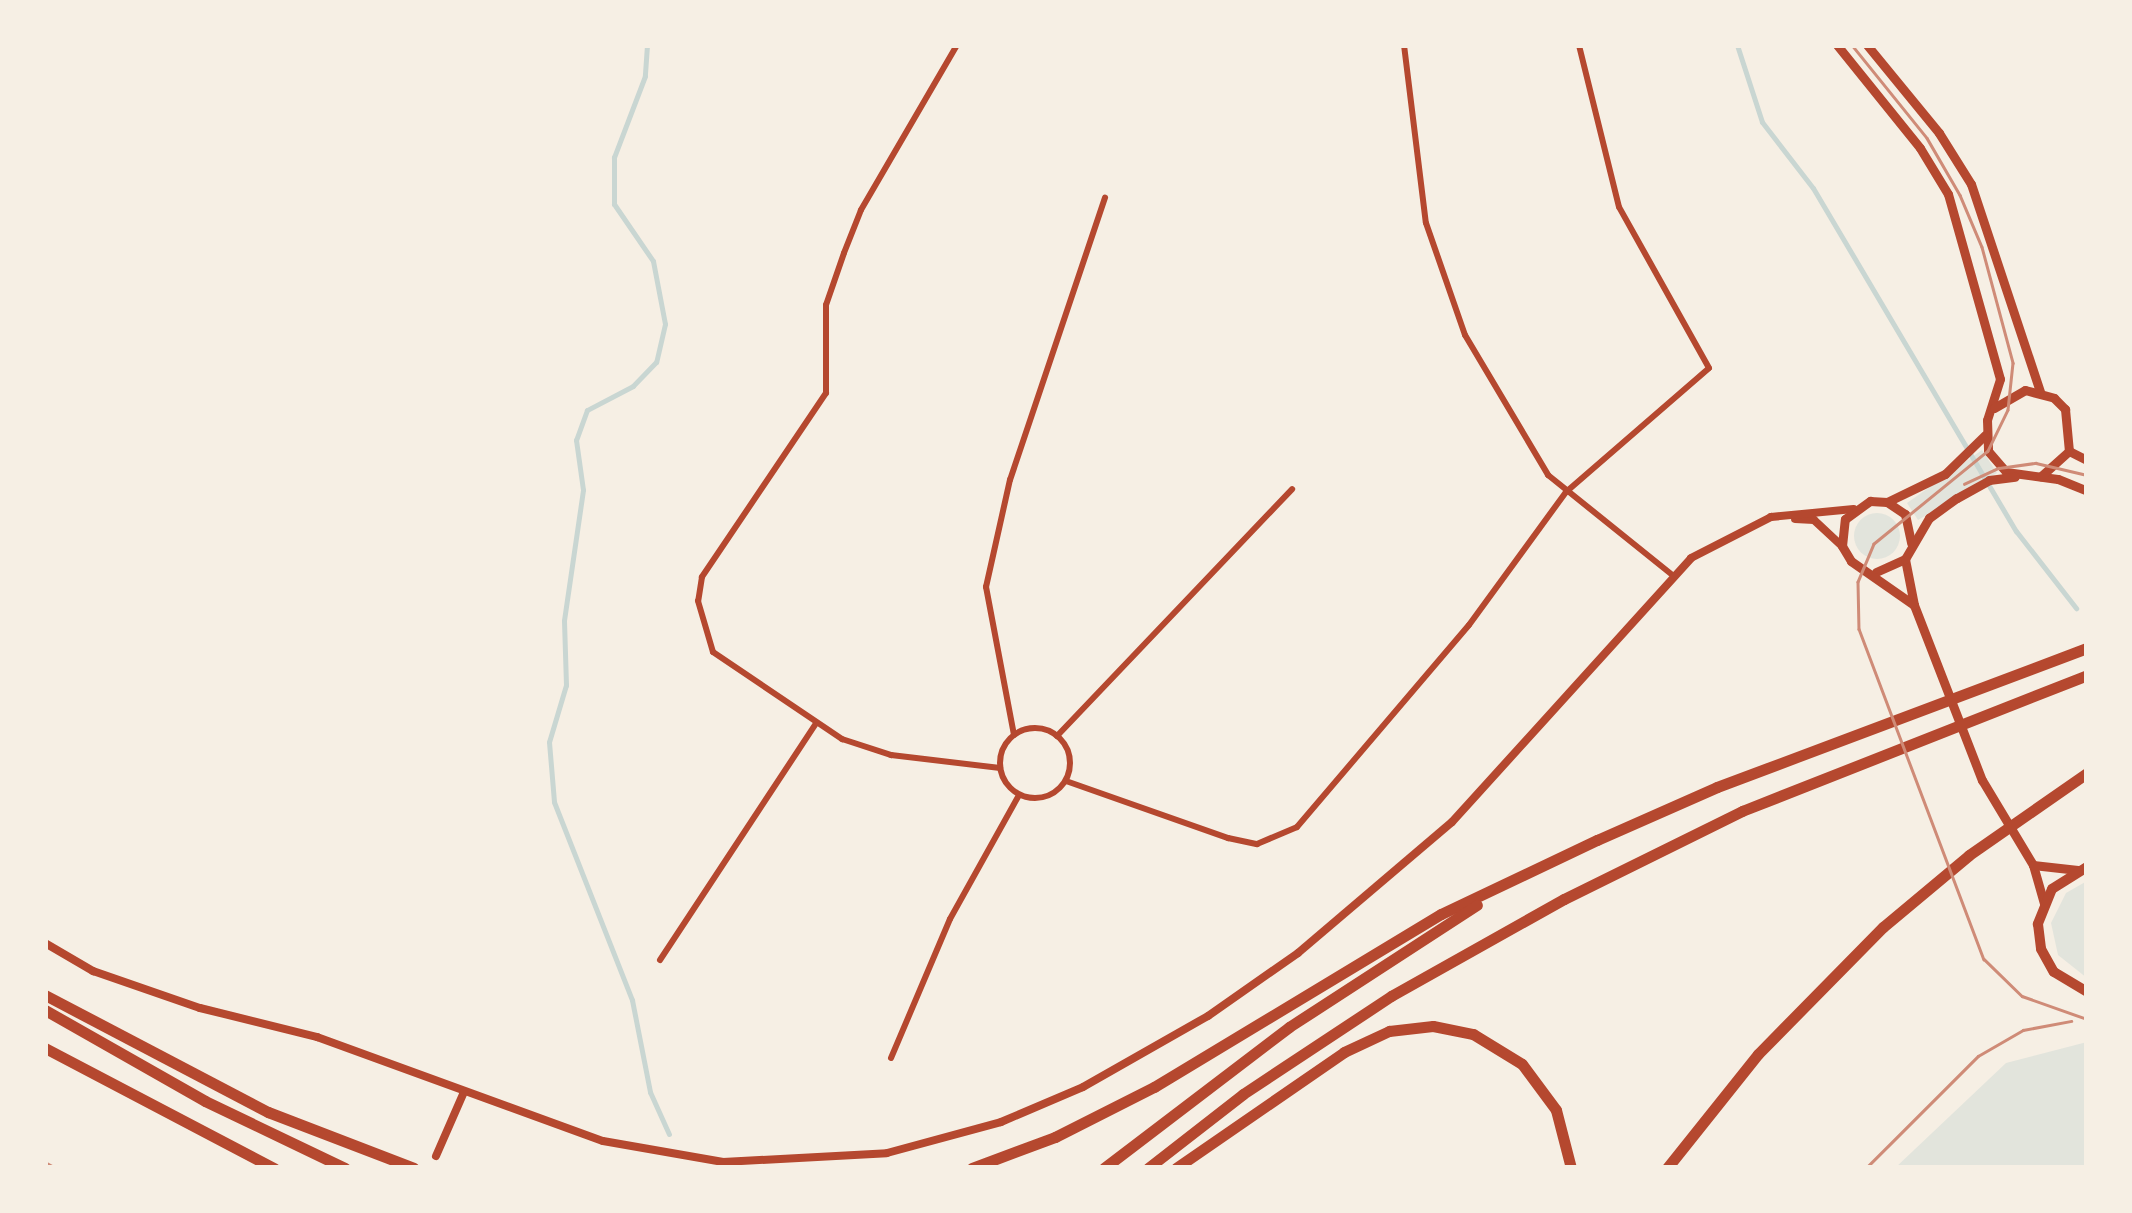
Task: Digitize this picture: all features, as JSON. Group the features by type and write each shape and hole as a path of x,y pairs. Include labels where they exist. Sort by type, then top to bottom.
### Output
{"highway":[{"path":"972,1168 1054,1137 1154,1087 1440,914 1545,865 1717,788 2087,648"},
{"path":"1148,1168 1244,1094 1391,996 1577,892 1742,811 2087,675"},
{"path":"1667,1168 1758,1054 1883,927 1969,854 2087,772"},
{"path":"1104,1168 1288,1027 1545,865"},
{"path":"45,994 268,1112 414,1168"},
{"path":"45,1010 205,1101 345,1168"},
{"path":"1176,1168 1344,1052 1389,1031 1433,1026 1490,1042 1536,1078 1564,1129 1571,1168"},
{"path":"45,1048 274,1168"}],"main road":[{"path":"1837,45 1920,148 1948,194 2000,379 1985,435 1945,474 1887,502 1854,509 1842,528 1842,546 1851,562 1876,572 1914,605"},
{"path":"1867,45 1932,123 1971,184 2040,392"},
{"path":"1992,410 2012,394 2040,392 2054,398 2071,422 2069,452 2036,478"},
{"path":"1985,435 1998,468 2020,478"},
{"path":"2069,452 2087,460"},
{"path":"1876,572 1908,554 1929,518 1989,480 2036,478 2087,491"},
{"path":"1887,502 1905,514 1914,605 1982,780 1996,812 2033,866 2044,903 2039,937 2047,961 2064,981 2087,992"},
{"path":"2033,866 2082,868"},
{"path":"2044,903 2082,868"}],"street":[{"path":"957,45 861,210 840,265 824,328 826,393 702,577 698,602 712,652 842,740 892,755 1000,768 1018,794 1040,798 1066,781 1070,757 1057,736 1028,729 1014,735"},
{"path":"1404,45 1426,223 1440,277 1532,450 1566,492 1671,574"},
{"path":"1066,781 1228,838 1256,844 1297,826 1480,612 1566,492 1709,368 1619,207 1579,45"},
{"path":"1000,768 1014,735 986,586 1010,480 1105,198"},
{"path":"1057,736 1292,489"},
{"path":"45,944 94,971 200,1008 317,1037 603,1141 723,1162 886,1152 1001,1122 1082,1087 1208,1016 1376,890 1452,822 1671,574 1728,533 1771,517 1854,509"},
{"path":"1771,517 1814,520 1842,546"},
{"path":"660,960 816,723"},
{"path":"890,1058 950,919 1018,794"},
{"path":"436,1156 464,1092"}],"shaded area":[{"path":"1982,450 1997,473 1918,520 1907,503"},
{"path":"1877,513 1893,520 1900,536 1893,552 1877,559 1861,552 1854,536 1861,520"},
{"path":"2087,881 2087,978 2058,955 2051,923 2066,893"},
{"path":"2087,1042 2087,1168 1895,1168 2006,1063"}],"waterway":[{"path":"647,45 645,76 614,157 614,204 653,261 665,324 656,362 633,386 587,410 576,440 583,490 564,621 566,685 549,742 554,802 632,1000 650,1092 669,1134"},
{"path":"1737,45 1762,122 1813,188 2016,531 2076,608"}],"tram line":[{"path":"1852,45 1927,138 1960,195 1982,247 2013,363 2008,410 1988,451 1874,544 1858,582 1859,629 1984,959 2022,996 2087,1019"},
{"path":"1964,484 1999,468 2036,463 2087,475"},
{"path":"1866,1168 1978,1056 2023,1030 2071,1021"},
{"path":"45,1162 56,1168"}]}
